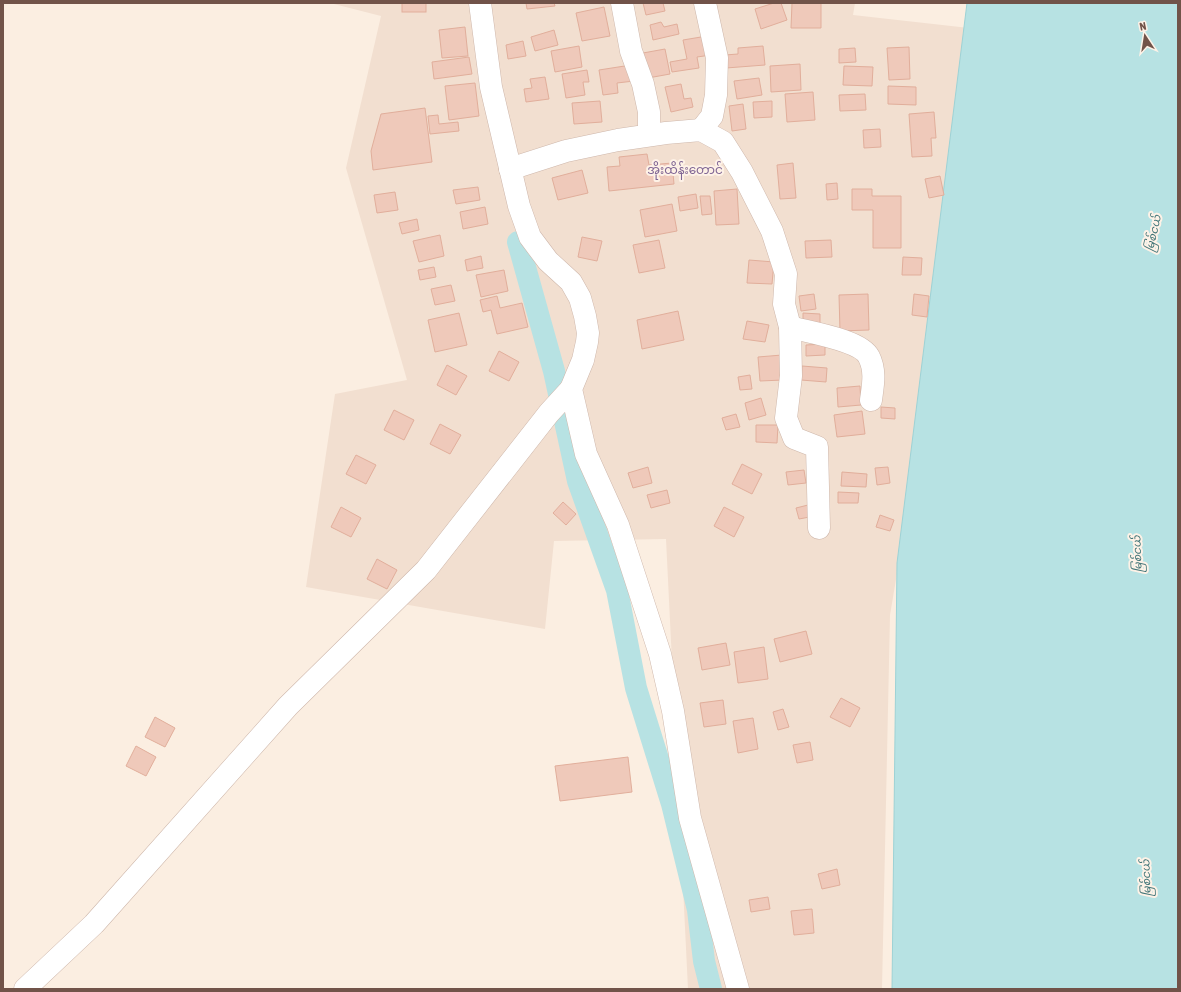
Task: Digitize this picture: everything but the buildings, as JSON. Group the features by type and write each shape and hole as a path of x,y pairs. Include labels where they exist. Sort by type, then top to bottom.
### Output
{"street":[{"path":"25,989 94,924 288,706 426,570 549,413 571,389 584,360 587,342 588,333 583,310 580,298 570,282 548,261 530,237 519,206 492,87 480,3"},
{"path":"622,3 631,51 643,84 650,135"},
{"path":"701,130 712,116 716,95 717,58 705,3"},
{"path":"510,170 566,151 650,135 701,130 723,142 742,172 772,231 786,274 784,304 790,327 791,376 786,418 794,438 817,447 819,528"},
{"path":"790,327 849,342 869,356 874,380 871,400"},
{"path":"571,389 586,454 618,525 660,654 673,711 690,818 738,989"}],"shaded area":[{"path":"330,3 855,3 853,15 969,28 923,419 890,615 882,989 688,989 666,539 554,541 545,629 306,587 335,394 407,380 346,168 381,16"}],"water":[{"name":"မြစ်ငယ်","path":"967,3 1178,3 1178,989 892,989 897,563"}],"waterway":[{"path":"518,242 554,371 578,481 617,590 636,688 672,804 698,910 704,961 711,989"}],"district":[{"name":"အိုးထိန်းတောင်","path":"685,170"}]}
